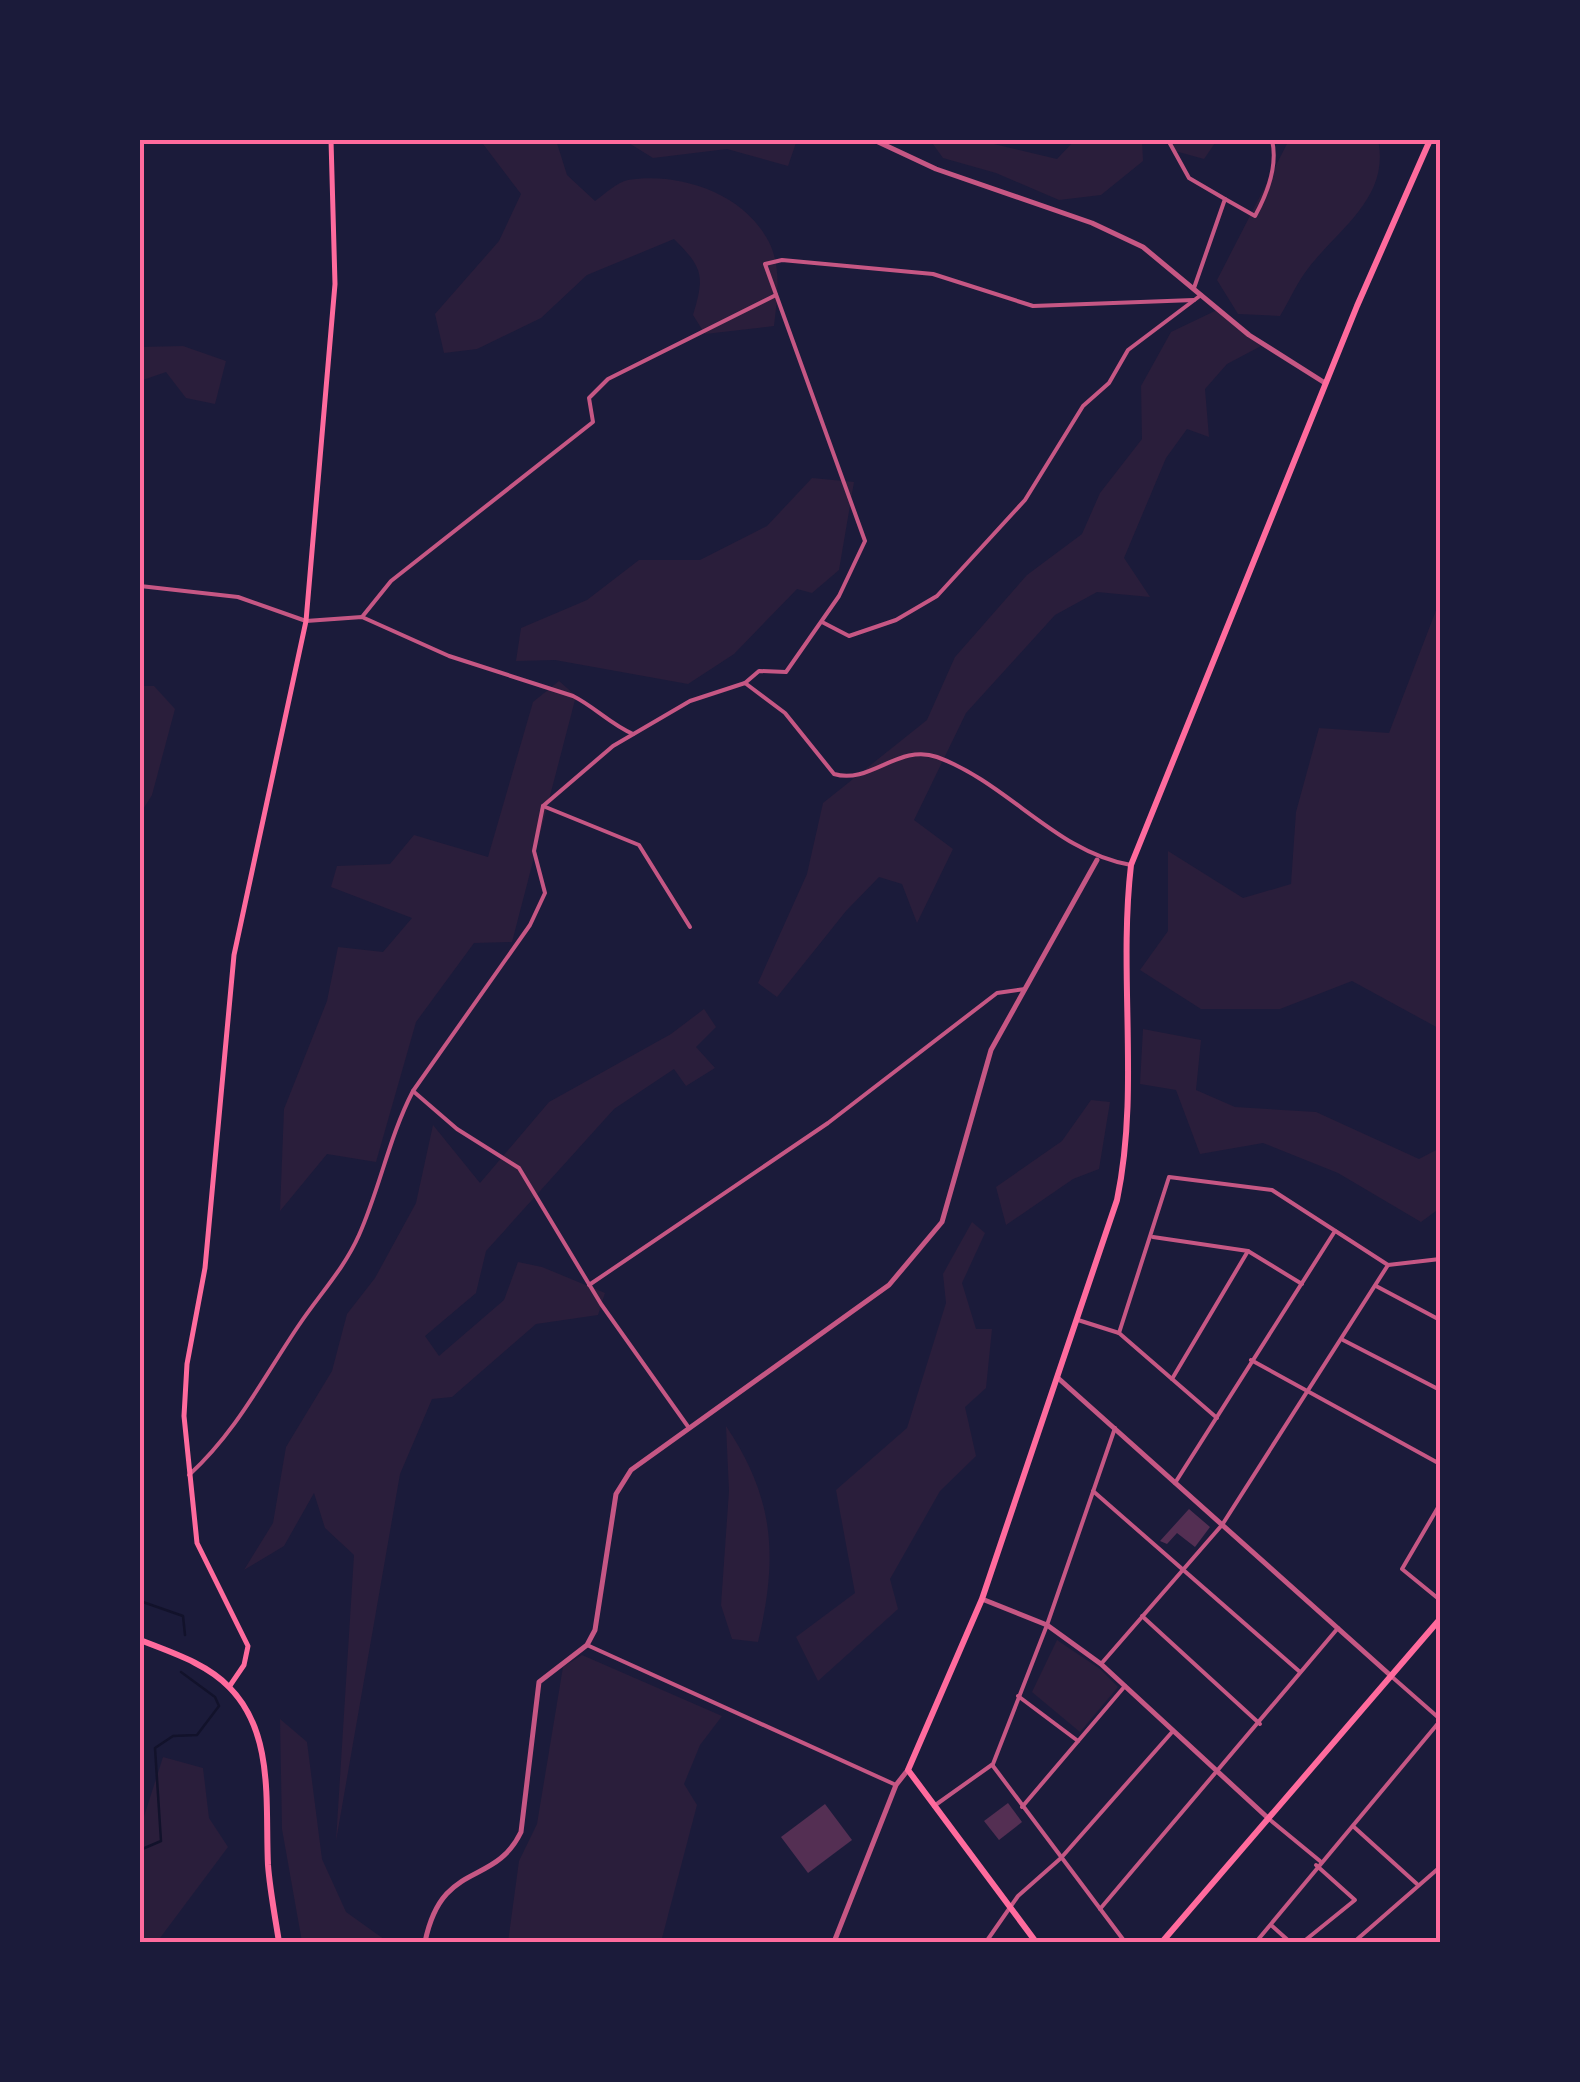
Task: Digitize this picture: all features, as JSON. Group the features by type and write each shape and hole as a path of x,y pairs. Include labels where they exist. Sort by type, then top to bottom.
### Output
{"highway":[{"path":"1036,1942 908,1770 982,1599 1116,1200 1126,1150 1124,940 1131,866 1325,383 1430,140"},
{"path":"1162,1942 1440,1620"},
{"path":"140,1640 197,1664 229,1686 253,1722 260,1746 268,1868 279,1942"}],"main road":[{"path":"229,1686 244,1665 248,1646 197,1544 188,1476 188,1364 205,1268 234,955 306,620 336,284 331,140"}],"street":[{"path":"874,140 936,169 1092,223 1155,255 1249,335 1325,383"},
{"path":"1168,140 1189,178 1255,216 1272,173 1276,155 1272,140"},
{"path":"1194,288 1225,199"},
{"path":"188,1476 227,1436 251,1404 357,1240 400,1114 413,1090 530,925 546,893 534,851 543,806 613,746 690,701 745,683 759,671 786,672 822,622 865,541 765,264 782,260 933,274 1033,306 1194,300"},
{"path":"362,617 391,580 593,422 589,398 608,379 776,295"},
{"path":"822,622 850,636 896,620 936,596 1025,500 1083,406 1109,382 1128,350 1201,295"},
{"path":"140,586 238,597 306,620 362,617 449,656 573,696 592,705 609,723 633,734"},
{"path":"745,683 763,692 785,714 834,774 874,769 911,752 937,757 994,788 1097,860 1131,866"},
{"path":"543,806 638,845 690,927"},
{"path":"425,1942 430,1915 442,1894 514,1846 526,1815 539,1682 587,1645 595,1630 616,1494 631,1470 889,1285 942,1222 955,1187 980,1075 1097,860"},
{"path":"589,1286 828,1123 997,994 1025,989"},
{"path":"413,1090 457,1129 518,1168 589,1286 690,1428"},
{"path":"1120,1333 1153,1237 1168,1177 1272,1190 1388,1264 1440,1260"},
{"path":"1175,1482 1335,1231"},
{"path":"1153,1237 1248,1251 1302,1284"},
{"path":"1172,1379 1248,1251"},
{"path":"1101,1664 1222,1525 1388,1264"},
{"path":"1376,1286 1440,1320"},
{"path":"1078,1320 1120,1333 1217,1418"},
{"path":"1342,1340 1440,1390"},
{"path":"1251,1360 1440,1464"},
{"path":"1058,1378 1440,1720 1256,1942"},
{"path":"934,1806 993,1764 1047,1625 1115,1428"},
{"path":"1094,1491 1300,1672"},
{"path":"1440,1504 1402,1569 1440,1600"},
{"path":"982,1599 1047,1625 1101,1664 1355,1900 1303,1942"},
{"path":"1142,1616 1260,1724"},
{"path":"1100,1908 1338,1628"},
{"path":"587,1645 896,1784"},
{"path":"1022,1806 1124,1686"},
{"path":"1018,1696 1078,1741"},
{"path":"986,1942 1010,1906 1061,1858 1173,1730"},
{"path":"993,1764 1125,1942"},
{"path":"834,1942 896,1784 908,1770"},
{"path":"1353,1826 1418,1884"},
{"path":"1354,1942 1440,1868"},
{"path":"1271,1925 1290,1942"}],"shaded area":[{"path":"480,140 556,140 567,175 595,201 624,181 648,178 688,183 727,199 758,225 773,252 778,284 774,326 705,334 693,315 699,273 691,257 674,239 587,275 541,318 477,349 444,353 435,314 499,241 521,194"},
{"path":"624,140 797,140 788,166 727,149 653,158"},
{"path":"930,140 977,140 1057,159 1075,140 1142,140 1143,161 1101,195 1059,200 996,173 943,158"},
{"path":"1172,140 1217,140 1204,159 1175,151"},
{"path":"1289,140 1378,140 1380,161 1376,180 1357,214 1304,274 1280,316 1238,314 1217,280"},
{"path":"1217,310 1261,346 1227,364 1205,389 1209,437 1187,429 1166,458 1124,558 1150,597 1097,592 1055,615 966,713 914,820 953,849 917,923 902,884 879,877 846,911 777,997 758,983 807,874 823,803 927,720 955,657 1027,575 1082,534 1100,493 1142,439 1141,386 1171,332"},
{"path":"183,346 226,361 215,404 186,398 166,372 140,381 140,347"},
{"path":"812,478 854,482 839,570 812,593 797,589 734,654 688,684 555,660 516,661 521,628 587,600 639,560 700,560 767,526"},
{"path":"1440,600 1440,1029 1352,981 1280,1009 1201,1009 1140,970 1168,931 1168,851 1243,898 1291,884 1296,812 1319,728 1389,733"},
{"path":"559,681 576,696 512,942 474,943 416,1022 376,1162 327,1154 280,1211 284,1109 327,1001 338,947 383,952 412,918 331,887 337,866 390,864 414,835 488,857 533,702"},
{"path":"140,686 154,686 175,709 152,795 140,814"},
{"path":"704,1009 716,1027 696,1047 715,1068 686,1086 674,1069 614,1109 486,1251 476,1293 425,1336 439,1356 504,1300 518,1262 542,1267 605,1293 598,1315 536,1324 452,1397 432,1399 400,1474 336,1841 354,1555 325,1528 314,1493 284,1546 244,1570 273,1523 286,1447 332,1371 347,1314 375,1278 416,1203 433,1125 480,1183 549,1102 671,1034"},
{"path":"1143,1029 1201,1040 1196,1090 1235,1107 1316,1112 1419,1159 1440,1148 1440,1208 1421,1222 1338,1173 1263,1143 1200,1154 1176,1090 1140,1084"},
{"path":"1091,1100 1110,1102 1099,1169 1073,1179 1006,1225 996,1187 1062,1141"},
{"path":"972,1222 985,1233 962,1283 976,1329 992,1329 986,1388 965,1407 976,1456 940,1491 890,1579 898,1609 818,1681 796,1637 855,1593 836,1490 907,1428 946,1303 943,1274"},
{"path":"726,1426 754,1479 768,1530 768,1583 758,1642 732,1639 721,1605 729,1491"},
{"path":"1057,1640 1100,1669 1118,1687 1080,1732 1032,1692"},
{"path":"582,1655 722,1716 700,1745 684,1784 697,1805 661,1942 508,1942 519,1861 537,1824 563,1667"},
{"path":"280,1719 307,1742 322,1859 346,1912 388,1942 302,1942 282,1829"},
{"path":"163,1757 203,1768 209,1818 228,1847 157,1942 140,1942 140,1829"}],"building":[{"path":"1189,1509 1210,1527 1195,1547 1177,1533 1167,1544 1160,1541"},
{"path":"1008,1803 1022,1822 999,1840 984,1821"},
{"path":"825,1804 852,1840 808,1873 781,1837"}],"waterway":[{"path":"140,1601 183,1616 185,1635"},
{"path":"140,1850 161,1841 155,1748 173,1736 197,1735 219,1706 215,1697 181,1672"}]}
